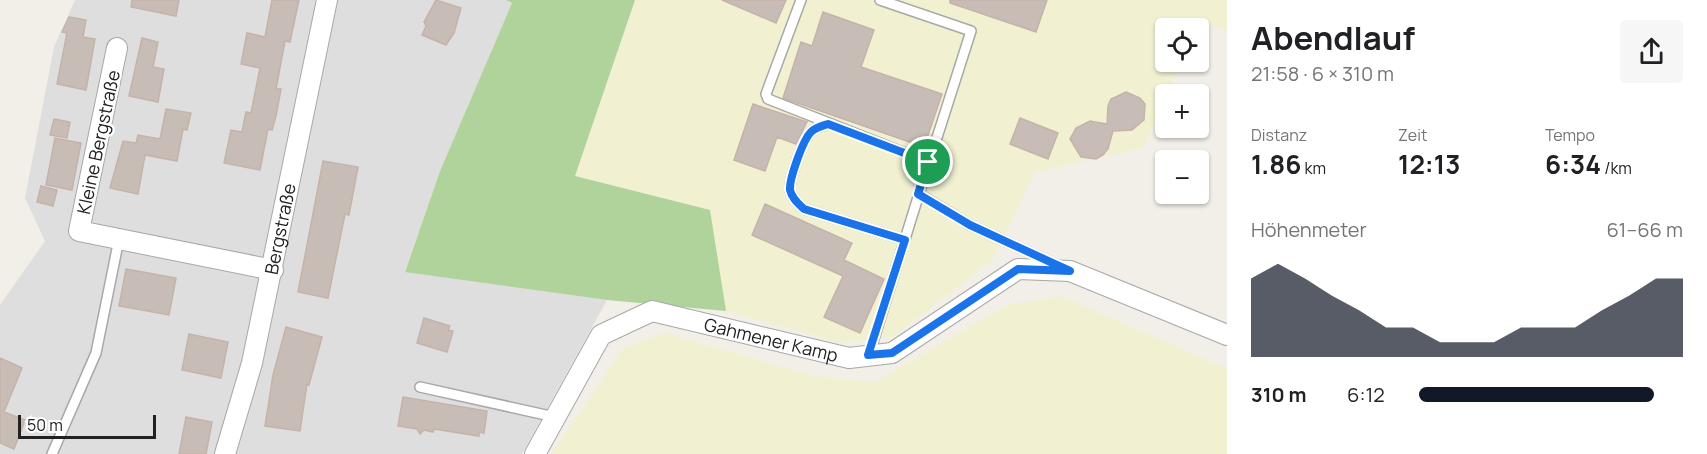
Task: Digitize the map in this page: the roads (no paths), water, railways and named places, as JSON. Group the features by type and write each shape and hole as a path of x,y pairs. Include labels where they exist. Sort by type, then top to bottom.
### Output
{"street":[{"name":"Bergstraße","path":"225,454 252,363 273,270 327,0"},
{"name":"Kleine Bergstraße","path":"117,48 79,231 273,270"},
{"name":"Gahmener Kamp","path":"535,454 601,335 652,311 849,358 892,353 1018,269 1070,271 1226,330"}],"lane":[{"path":"801,0 766,94 772,103 928,162"},
{"path":"868,355 971,31 880,0"},
{"path":"828,124 818,127 809,135 803,146 791,180 790,191 795,201 804,209 905,240"},
{"path":"918,194 970,225 1070,271"},
{"path":"52,454 96,353 119,239"},
{"path":"420,387 555,417"}]}
